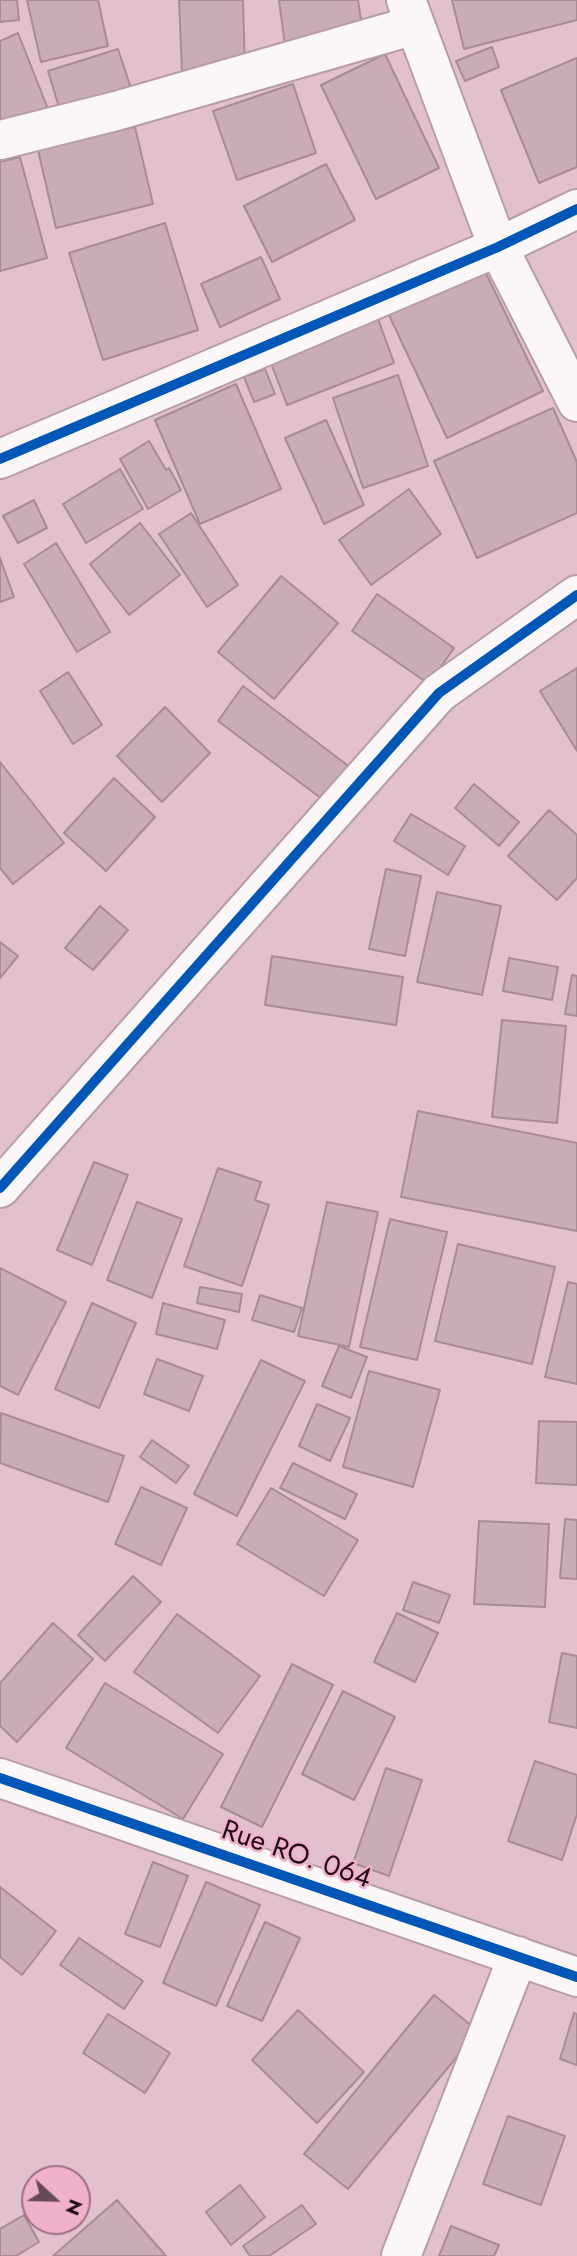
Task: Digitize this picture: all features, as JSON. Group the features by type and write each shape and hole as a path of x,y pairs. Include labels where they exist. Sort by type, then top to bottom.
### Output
{"street":[{"path":"0,139 116,111 411,12 498,247 577,402"},
{"path":"0,459 498,247 577,209"},
{"path":"0,1188 439,693 577,595"},
{"name":"Rue RO. 064","path":"0,1777 577,1977"},
{"path":"401,2256 518,1956"}],"building":[{"path":"0,0 17,0 19,20 0,22"},
{"path":"27,0 98,0 108,46 41,62"},
{"path":"179,0 243,0 245,70 182,72"},
{"path":"279,0 358,0 363,33 285,45"},
{"path":"452,0 577,0 577,20 464,49"},
{"path":"18,33 48,109 0,128 0,41"},
{"path":"492,47 499,67 465,81 456,61"},
{"path":"118,49 133,94 62,117 48,71"},
{"path":"385,54 439,168 376,199 321,85"},
{"path":"577,58 577,167 539,183 501,90"},
{"path":"293,84 316,153 237,180 213,111"},
{"path":"135,127 153,204 56,228 38,150"},
{"path":"20,157 47,258 0,271 0,162"},
{"path":"326,164 355,220 272,262 244,206"},
{"path":"165,223 198,330 103,360 69,253"},
{"path":"261,257 280,299 220,327 201,284"},
{"path":"483,267 543,391 447,438 388,313"},
{"path":"377,316 394,363 287,405 269,358"},
{"path":"265,369 275,394 254,402 244,377"},
{"path":"398,375 428,466 363,488 333,398"},
{"path":"236,384 281,489 200,524 155,420"},
{"path":"553,408 577,462 577,513 477,558 434,461"},
{"path":"326,420 364,505 324,524 285,438"},
{"path":"149,441 181,490 148,509 120,459"},
{"path":"120,469 143,509 86,543 63,504"},
{"path":"409,489 441,534 371,585 339,540"},
{"path":"34,500 47,528 18,543 3,516"},
{"path":"191,513 238,585 207,607 159,534"},
{"path":"140,523 180,575 129,615 90,564"},
{"path":"56,543 110,632 77,652 24,564"},
{"path":"0,558 14,597 0,602"},
{"path":"281,576 338,623 274,699 218,652"},
{"path":"377,594 454,648 429,684 352,631"},
{"path":"577,668 577,751 540,691"},
{"path":"68,672 102,725 73,744 40,691"},
{"path":"243,686 355,771 330,805 218,721"},
{"path":"165,707 210,753 162,802 117,756"},
{"path":"0,762 64,843 13,884 0,868"},
{"path":"114,778 155,817 106,871 64,833"},
{"path":"474,784 519,822 499,846 455,808"},
{"path":"549,810 577,835 577,878 557,900 508,856"},
{"path":"411,814 465,846 448,875 394,841"},
{"path":"386,869 421,876 405,956 369,949"},
{"path":"437,892 501,906 482,995 417,982"},
{"path":"100,906 128,930 93,970 65,948"},
{"path":"0,942 18,956 0,978"},
{"path":"272,956 403,977 396,1025 265,1005"},
{"path":"509,958 558,967 552,1000 503,991"},
{"path":"572,975 577,976 577,1016 565,1014"},
{"path":"502,1020 566,1026 557,1123 492,1117"},
{"path":"418,1111 577,1143 577,1231 401,1197"},
{"path":"94,1162 128,1175 92,1265 57,1250"},
{"path":"218,1168 261,1182 255,1200 269,1205 242,1286 184,1266"},
{"path":"137,1202 182,1219 152,1298 107,1280"},
{"path":"327,1202 378,1212 349,1347 298,1336"},
{"path":"390,1219 447,1232 417,1360 360,1347"},
{"path":"458,1244 555,1267 532,1364 435,1341"},
{"path":"0,1268 66,1302 18,1395 0,1386"},
{"path":"568,1282 577,1284 577,1384 545,1377"},
{"path":"200,1287 242,1294 239,1312 197,1303"},
{"path":"260,1295 302,1308 294,1332 252,1320"},
{"path":"92,1303 136,1323 99,1408 55,1389"},
{"path":"163,1303 225,1320 217,1349 156,1334"},
{"path":"339,1346 367,1357 351,1398 322,1386"},
{"path":"157,1359 203,1376 189,1411 144,1394"},
{"path":"261,1360 305,1381 237,1516 194,1494"},
{"path":"369,1371 440,1390 413,1487 343,1467"},
{"path":"317,1404 350,1418 330,1461 299,1446"},
{"path":"1,1413 124,1456 108,1502 0,1463"},
{"path":"539,1421 577,1422 577,1485 536,1483"},
{"path":"152,1440 189,1466 176,1483 140,1457"},
{"path":"293,1463 357,1494 345,1519 280,1488"},
{"path":"141,1487 187,1508 161,1565 115,1544"},
{"path":"271,1488 358,1540 324,1596 237,1544"},
{"path":"565,1519 577,1520 577,1579 560,1578"},
{"path":"479,1521 549,1524 545,1607 474,1604"},
{"path":"133,1576 161,1602 105,1661 78,1635"},
{"path":"413,1582 450,1595 439,1623 403,1610"},
{"path":"397,1613 438,1633 415,1682 374,1662"},
{"path":"177,1614 260,1676 218,1733 134,1672"},
{"path":"53,1623 93,1659 17,1742 0,1726 0,1683"},
{"path":"562,1653 577,1656 577,1728 549,1722"},
{"path":"292,1664 333,1685 262,1827 221,1807"},
{"path":"105,1683 223,1754 183,1819 66,1748"},
{"path":"343,1691 395,1717 354,1800 302,1774"},
{"path":"535,1761 577,1775 577,1814 562,1860 508,1841"},
{"path":"386,1768 422,1780 389,1876 353,1863"},
{"path":"153,1862 188,1876 160,1947 125,1934"},
{"path":"206,1882 260,1905 216,2006 163,1983"},
{"path":"0,1887 56,1931 22,1975 0,1957"},
{"path":"265,1922 300,1938 262,2021 227,2006"},
{"path":"79,1938 143,1981 124,2009 60,1965"},
{"path":"434,1995 478,2031 348,2189 304,2154"},
{"path":"298,2010 364,2072 317,2123 252,2060"},
{"path":"574,2013 577,2014 577,2065 560,2059"},
{"path":"108,2014 170,2053 145,2093 83,2053"},
{"path":"508,2116 565,2136 541,2205 483,2184"},
{"path":"240,2185 265,2217 231,2245 206,2212"},
{"path":"117,2200 166,2256 53,2256 77,2235 91,2235 91,2223"},
{"path":"302,2205 316,2224 269,2256 250,2256 243,2246"},
{"path":"21,2217 21,2235 35,2235 39,2242 16,2256 0,2256 0,2229"},
{"path":"451,2226 499,2245 494,2256 439,2256"}],"cycle path":[{"path":"0,459 498,247 577,209"},
{"path":"0,1188 439,693 577,595"},
{"path":"0,1778 577,1977"}]}
